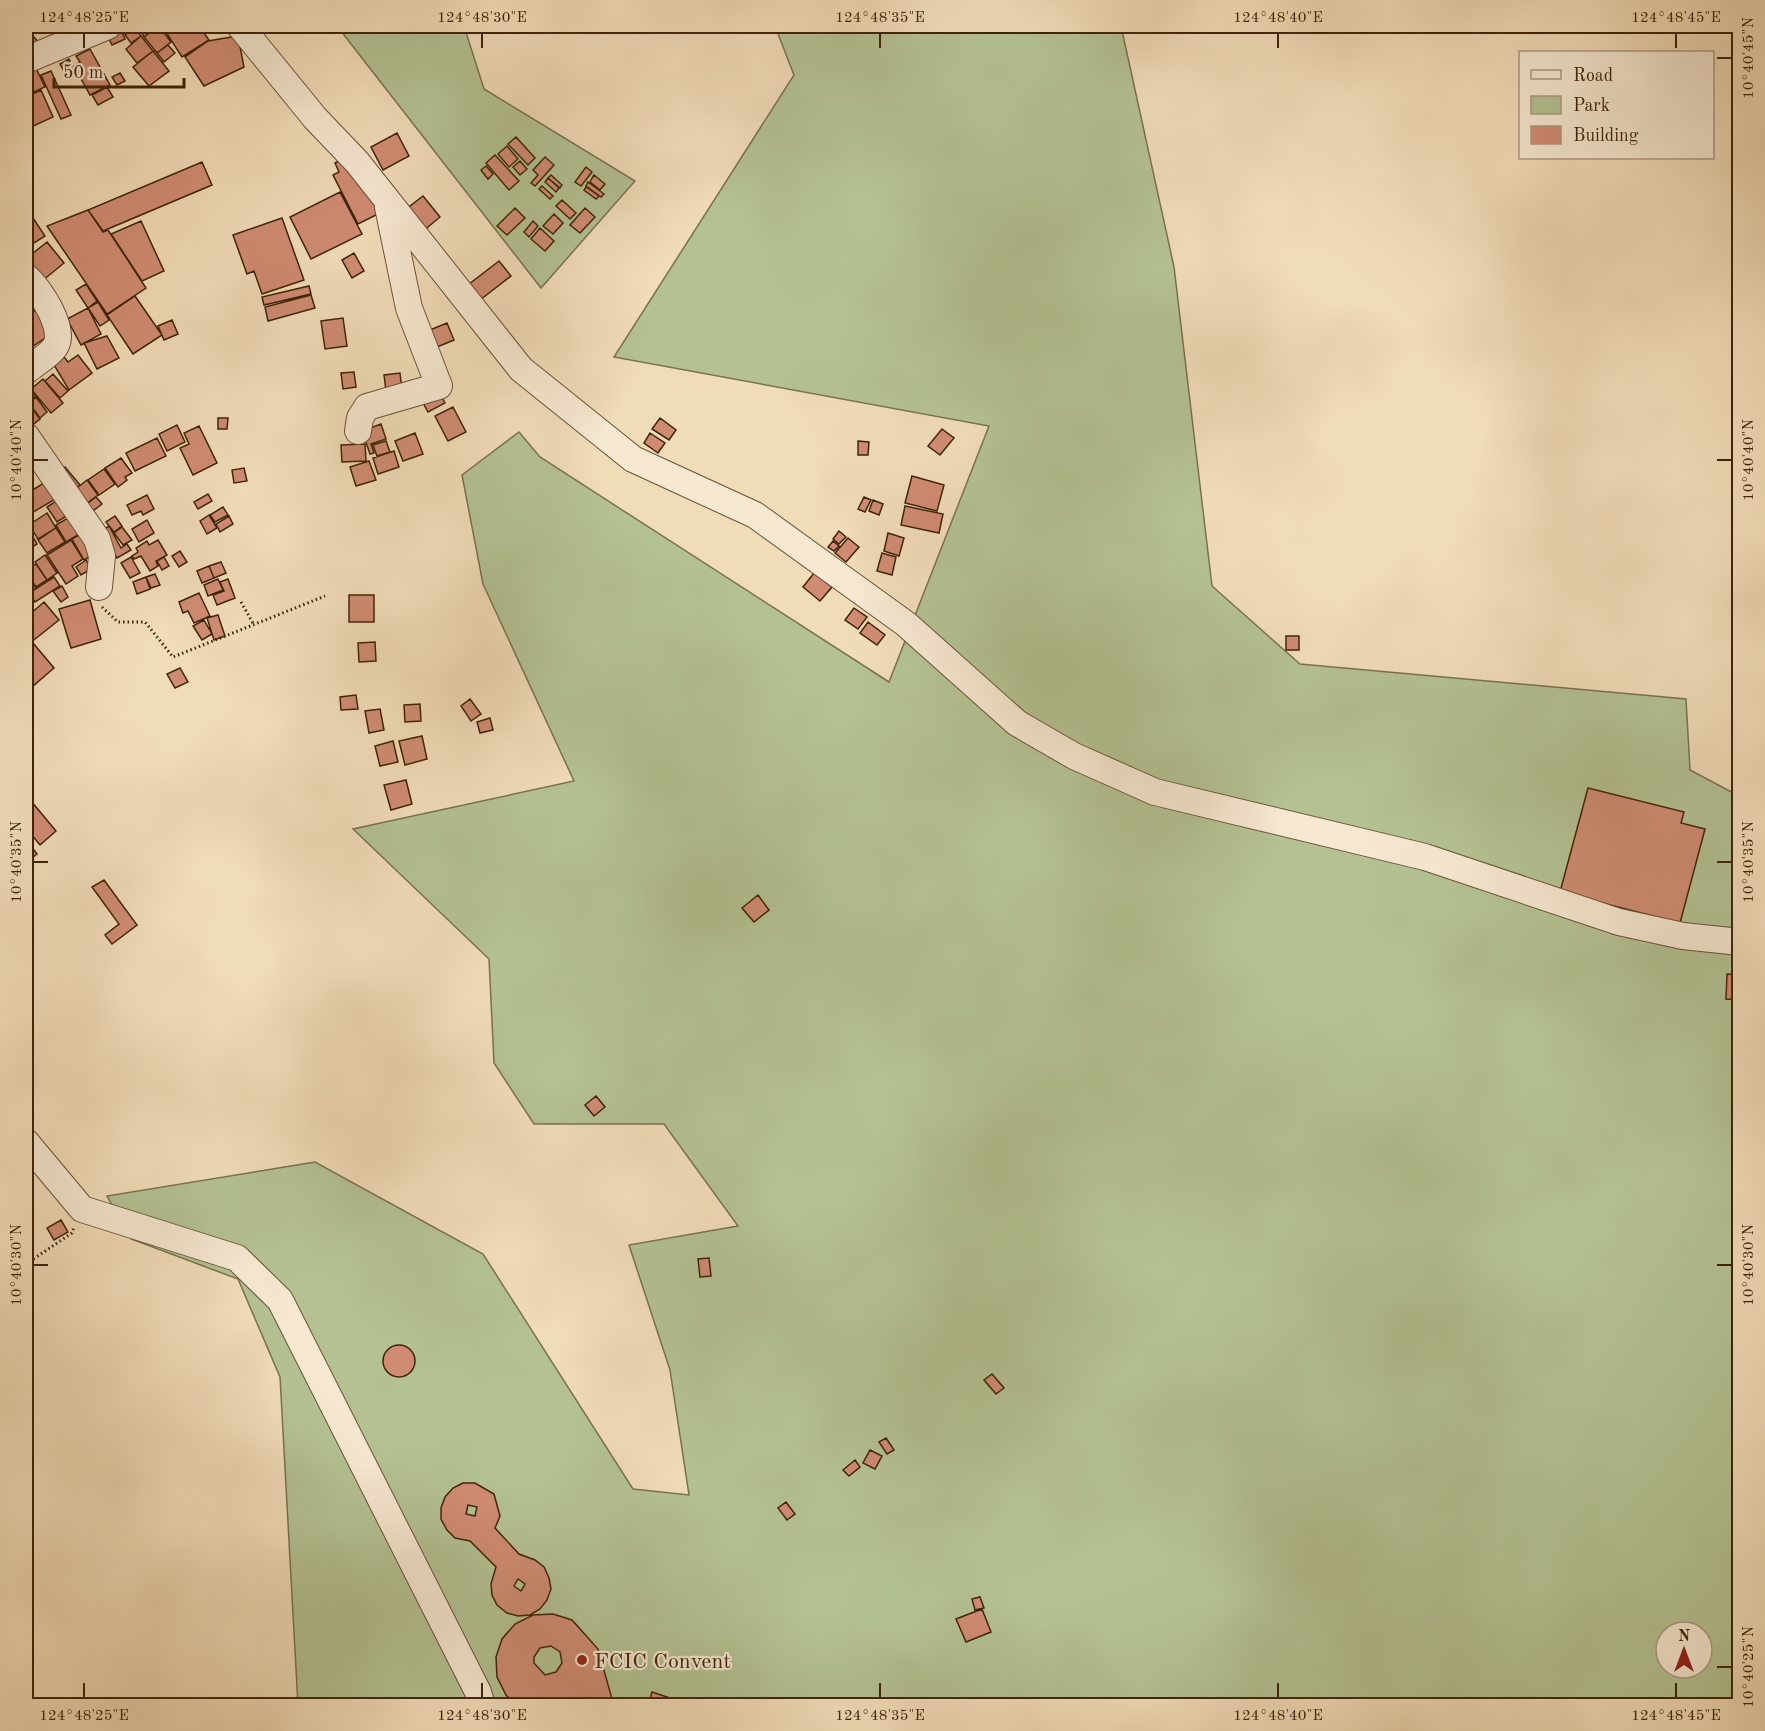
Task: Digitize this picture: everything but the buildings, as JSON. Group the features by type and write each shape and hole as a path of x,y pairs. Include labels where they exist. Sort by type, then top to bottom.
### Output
{"street":[{"path":"26,60 108,26"},
{"path":"240,26 387,201 521,369 633,459 755,515 906,624 1017,723 1074,756 1155,792 1425,857 1619,922 1683,936 1740,942"},
{"path":"357,431 360,418 367,407 439,386 409,308 387,201"},
{"path":"26,277 37,287 50,307 57,343 26,371"},
{"path":"26,436 97,539 102,556 99,586"},
{"path":"26,1142 82,1209 237,1258 280,1300 478,1692 482,1706"}],"path":[{"path":"99,586 100,603 109,614 118,622 145,622 173,657 325,596"},
{"path":"241,602 254,625"},
{"path":"26,1264 72,1233 82,1209"}],"green space":[{"path":"337,26 464,26 484,89 635,181 541,288"},
{"path":"775,26 1121,26 1174,267 1212,586 1300,664 1686,699 1690,770 1739,796 1739,1705 298,1705 280,1377 238,1279 131,1239 107,1196 315,1162 483,1254 633,1489 689,1495 670,1370 629,1245 738,1226 664,1124 534,1124 494,1063 489,959 353,829 574,781 483,584 462,475 519,432 540,457 889,682 989,426 614,357 794,75"}],"place":[{"name":"FCIC Convent","path":"582,1660"}]}
